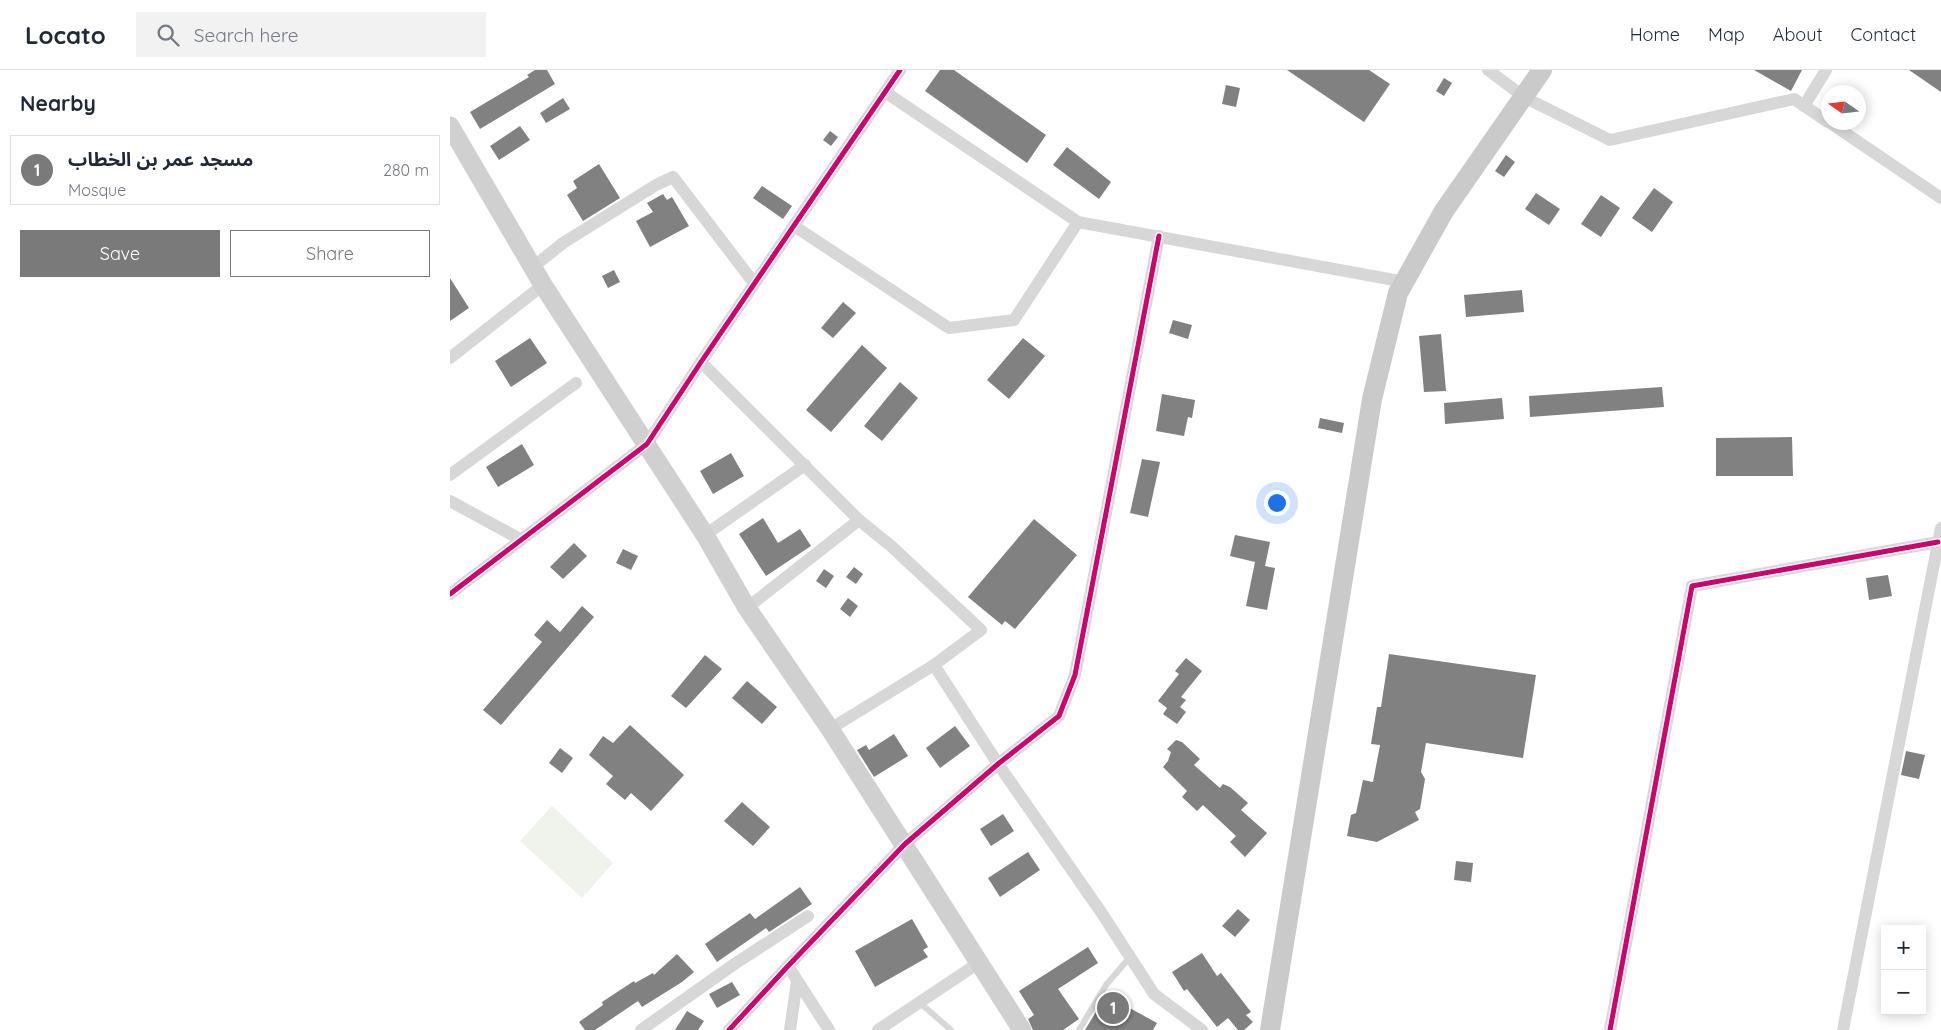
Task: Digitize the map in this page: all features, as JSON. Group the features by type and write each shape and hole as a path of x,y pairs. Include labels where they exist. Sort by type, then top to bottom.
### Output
{"main road":[{"path":"1270,1030 1372,398 1398,292 1444,211 1542,70"},
{"path":"450,126 544,285 705,535 747,608 830,729 905,844 1022,1030"}],"street":[{"path":"450,594 647,444 754,283 900,70"},
{"path":"1488,70 1524,97 1610,140 1794,99 1821,117"},
{"path":"1804,106 1826,70"},
{"path":"884,92 1078,222 1405,282"},
{"path":"1841,130 1941,198"},
{"path":"533,267 563,243 656,185 673,177 754,283"},
{"path":"794,226 949,328 1014,320 1078,222"},
{"path":"735,1027 788,966 905,844 998,764 1059,716 1075,675 1159,236"},
{"path":"450,358 544,285"},
{"path":"701,362 859,520 891,546 981,630 934,665 830,729"},
{"path":"450,475 576,383"},
{"path":"705,535 805,465"},
{"path":"450,501 520,539"},
{"path":"747,608 859,520"},
{"path":"1843,1030 1941,528"},
{"path":"1610,1030 1692,586 1938,542"},
{"path":"934,665 998,764 1096,904 1154,994 1202,1030"},
{"path":"641,1030 733,965 808,916"},
{"path":"878,1030 980,962"},
{"path":"788,966 828,1030"},
{"path":"790,1030 798,981"}],"lane":[{"path":"1079,1030 1106,985 1130,957"},
{"path":"919,1002 951,1030"}],"shaded area":[{"path":"552,806 613,863 582,898 520,841"}],"building":[{"path":"535,70 547,70 555,84 480,129 470,112 529,77 527,75"},
{"path":"940,70 954,70 1046,135 1027,163 925,91"},
{"path":"1287,70 1369,70 1390,84 1364,122"},
{"path":"1754,70 1802,70 1791,91"},
{"path":"1909,70 1941,70 1941,92"},
{"path":"1444,78 1452,83 1444,96 1436,91"},
{"path":"1226,85 1240,88 1236,107 1222,104"},
{"path":"563,98 570,109 546,123 540,113"},
{"path":"520,126 530,140 499,160 490,146"},
{"path":"830,131 838,137 831,146 823,140"},
{"path":"1067,147 1111,182 1099,199 1053,165"},
{"path":"1506,155 1515,162 1504,177 1495,171"},
{"path":"599,164 620,198 583,221 567,195 577,188 573,181"},
{"path":"762,186 792,206 783,219 753,198"},
{"path":"1654,188 1673,202 1652,232 1632,218"},
{"path":"1536,193 1560,209 1549,225 1525,209"},
{"path":"663,194 667,200 672,197 689,226 650,247 636,221 653,212 647,203"},
{"path":"1601,195 1620,208 1601,237 1581,224"},
{"path":"614,270 620,282 608,288 602,276"},
{"path":"450,278 469,308 450,321"},
{"path":"1522,290 1524,312 1466,317 1464,295"},
{"path":"843,302 856,313 833,338 821,328"},
{"path":"1173,320 1192,325 1188,339 1169,333"},
{"path":"1441,334 1446,391 1424,392 1419,336"},
{"path":"530,338 547,363 511,387 495,361"},
{"path":"1023,338 1045,356 1009,399 987,380"},
{"path":"862,345 887,368 831,432 806,410"},
{"path":"900,382 918,398 882,441 864,426"},
{"path":"1662,387 1664,407 1530,417 1529,396"},
{"path":"1162,394 1195,400 1192,418 1188,417 1184,436 1156,431"},
{"path":"1502,398 1504,419 1445,424 1444,403"},
{"path":"1320,418 1344,423 1342,433 1318,428"},
{"path":"1792,437 1793,476 1716,476 1716,438"},
{"path":"522,444 534,465 498,487 486,467"},
{"path":"731,453 744,476 713,494 700,471"},
{"path":"1142,459 1160,462 1148,517 1130,513"},
{"path":"763,518 778,543 800,529 811,546 766,576 739,534"},
{"path":"1034,519 1077,555 1015,629 1005,621 1002,625 968,597"},
{"path":"1235,535 1270,542 1265,566 1275,568 1267,610 1246,606 1255,562 1230,556"},
{"path":"574,543 587,556 563,579 550,567"},
{"path":"623,549 638,556 631,570 616,563"},
{"path":"854,567 863,574 856,584 846,577"},
{"path":"824,569 834,576 826,588 816,581"},
{"path":"1888,575 1892,596 1869,600 1866,578"},
{"path":"848,598 858,606 850,617 840,609"},
{"path":"582,606 594,617 501,725 483,710 542,642 534,635 547,620 560,632"},
{"path":"1389,654 1536,675 1523,758 1426,743 1421,772 1425,779 1420,809 1415,812 1419,820 1377,842 1347,836 1351,815 1356,813 1363,780 1373,782 1380,745 1371,744 1377,707 1381,707"},
{"path":"705,655 722,669 686,708 671,696"},
{"path":"1186,658 1202,671 1181,697 1186,700 1180,707 1186,712 1177,724 1163,714 1167,708 1158,701 1179,674 1175,671"},
{"path":"747,681 777,707 762,724 732,698"},
{"path":"630,725 684,775 651,811 631,793 625,800 606,784 613,776 589,755 603,736 613,743"},
{"path":"955,726 970,746 940,768 926,748"},
{"path":"894,734 908,756 874,777 857,750 866,745 869,750"},
{"path":"1176,740 1182,742 1200,759 1194,765 1220,788 1223,784 1230,787 1248,803 1241,810 1267,833 1245,857 1230,842 1236,836 1203,805 1197,811 1182,797 1187,791 1163,767 1168,761 1171,752 1167,749"},
{"path":"560,748 573,758 562,773 549,763"},
{"path":"1906,751 1925,755 1919,779 1901,775"},
{"path":"742,802 770,827 753,846 724,821"},
{"path":"1003,814 1014,831 991,846 980,829"},
{"path":"1028,852 1040,870 1000,897 988,878"},
{"path":"1456,861 1473,863 1471,882 1454,880"},
{"path":"800,887 812,904 769,932 766,928 717,962 705,944 750,913 755,919"},
{"path":"1238,909 1250,920 1235,937 1222,926"},
{"path":"912,919 928,947 923,950 928,957 875,987 855,951"},
{"path":"1088,947 1098,963 1058,989 1079,1019 1063,1030 1033,1030 1028,1019 1034,1015 1019,991"},
{"path":"1202,953 1217,976 1221,973 1251,1012 1246,1015 1253,1022 1244,1030 1238,1030 1228,1018 1217,1027 1187,989 1184,991 1172,972"},
{"path":"677,954 694,972 682,982 642,1007 638,1001 595,1030 585,1030 579,1022 603,1005 602,1002 634,981 635,983 653,973 654,975"},
{"path":"732,982 740,995 717,1008 709,994"},
{"path":"1106,995 1157,1023 1153,1030 1085,1030"},
{"path":"687,1011 704,1021 698,1030 675,1030"}],"cycle path":[{"path":"450,594 647,444 900,70"},
{"path":"729,1030 905,844 998,764 1059,716 1075,675 1159,236"},
{"path":"1610,1030 1692,586 1938,542"}],"place":[{"name":"مسجد عمر بن الخطاب","path":"1113,1008"}]}
